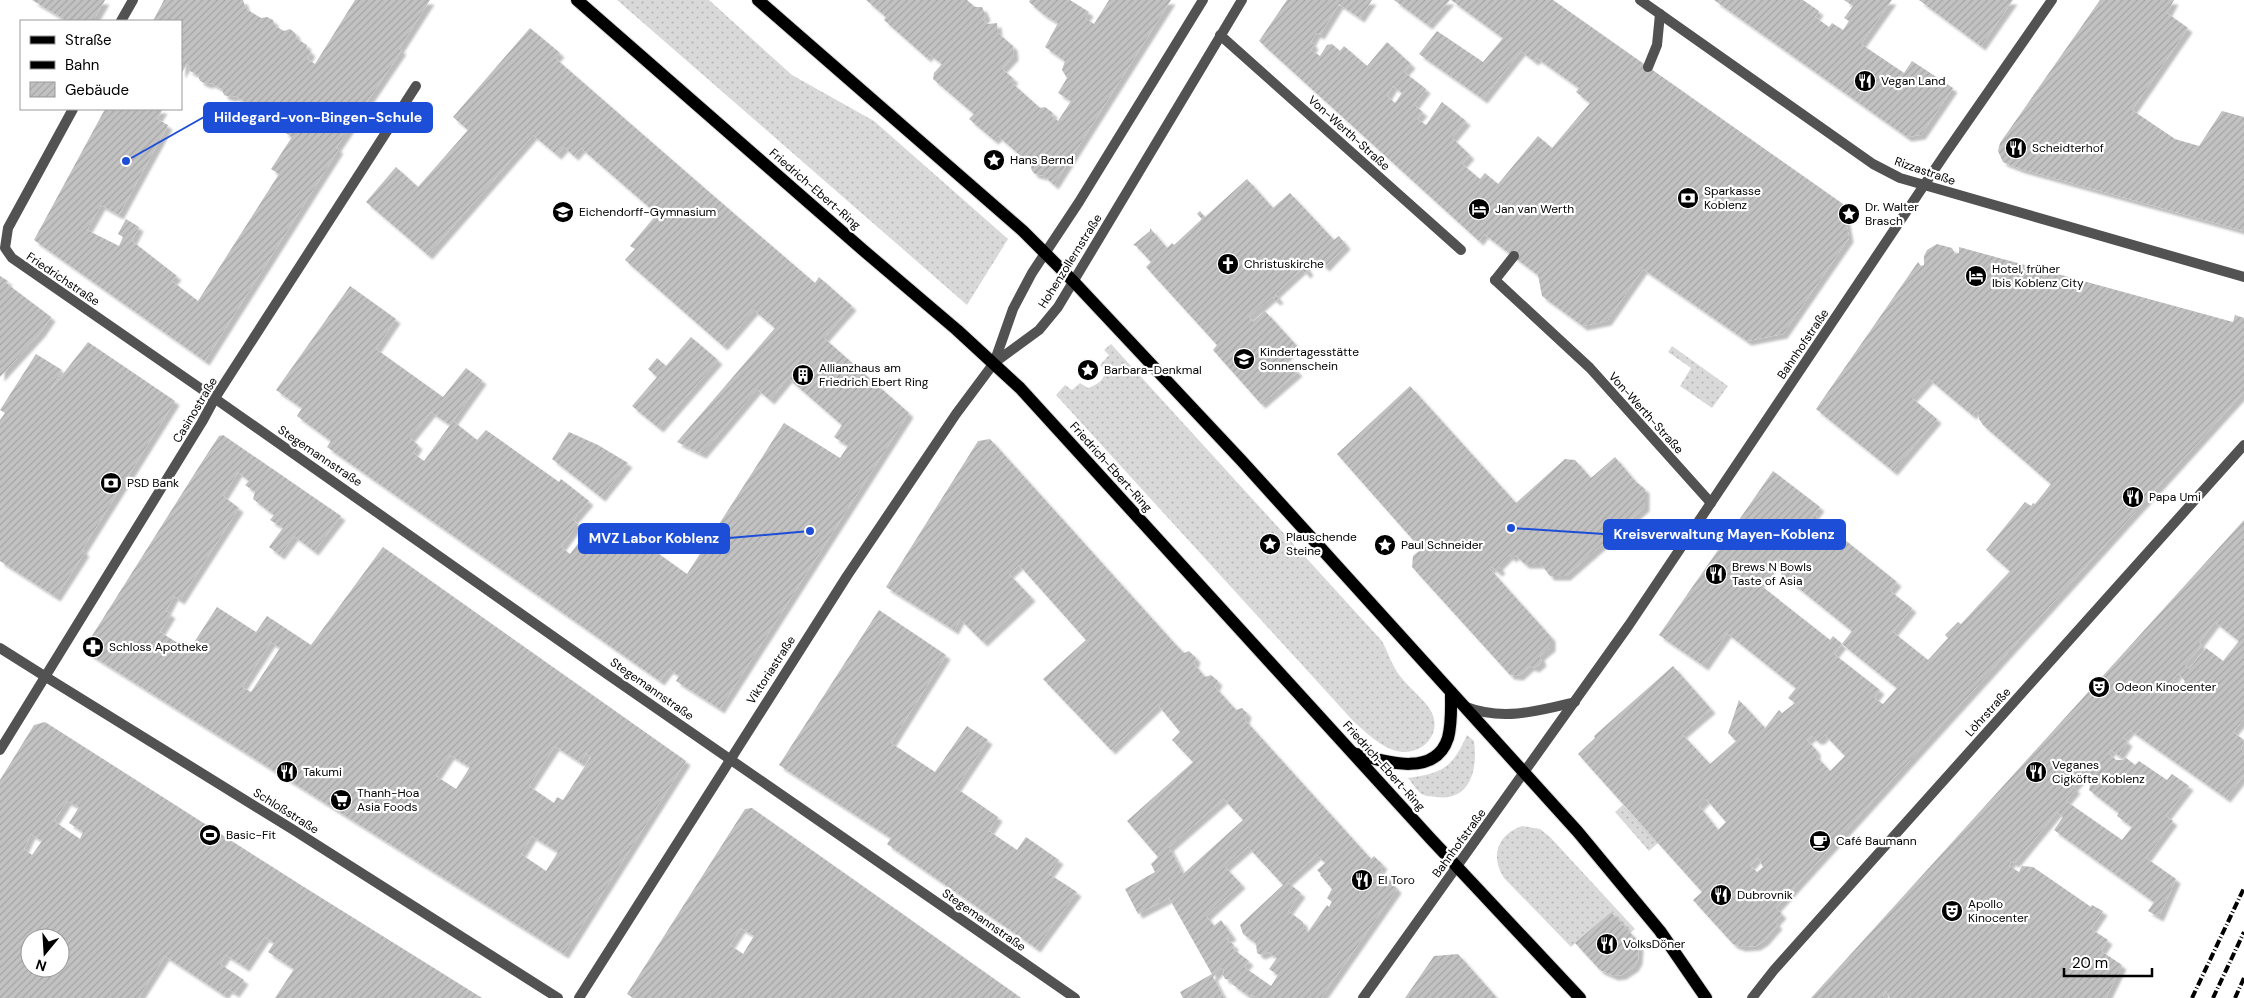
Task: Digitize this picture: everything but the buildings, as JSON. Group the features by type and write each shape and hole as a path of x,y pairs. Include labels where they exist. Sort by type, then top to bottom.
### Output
{"main road":[{"name":"Friedrich-Ebert-Ring","path":"578,0 994,363 1025,393 1456,867 1580,998"},
{"path":"758,0 1023,231 1074,282 1247,468 1578,832 1642,909 1678,956 1706,998"},
{"path":"1353,753 1388,763 1403,764 1426,761 1436,756 1447,739 1451,720 1450,692"}],"street":[{"path":"122,20 133,0"},
{"name":"Hohenzollernstraße","path":"994,363 1012,309 1203,0"},
{"name":"Hohenzollernstraße","path":"994,363 1039,330 1058,307 1242,0"},
{"name":"Rizzastraße","path":"1640,0 1873,164 1900,178 2244,277"},
{"name":"Bahnhofstraße","path":"1363,998 1575,702 2052,0"},
{"path":"1648,68 1657,45 1660,14"},
{"name":"Von-Werth-Straße","path":"1220,35 1461,250"},
{"name":"Casinostraße","path":"0,750 197,431 215,398 416,86"},
{"name":"Friedrichstraße","path":"72,110 8,228 5,248 12,258 215,398"},
{"name":"Von-Werth-Straße","path":"1514,256 1495,280 1590,368 1712,503"},
{"name":"Viktoriastraße","path":"579,998 846,576 956,414 994,363"},
{"name":"Stegemannstraße","path":"215,398 1076,998"},
{"name":"Löhrstraße","path":"1752,998 1774,970 2244,445"},
{"name":"Schloßstraße","path":"0,648 301,834 558,998"},
{"path":"1464,707 1487,714 1502,716 1544,710 1575,702"}],"shaded area":[{"path":"617,0 709,0 792,75 874,121 1008,239 967,305"},
{"path":"1111,344 1382,641 1397,672 1430,708 1432,713 1435,726 1431,737 1423,746 1412,751 1396,751 1381,744 1355,723 1056,395 1065,385 1072,390 1080,383 1088,388 1100,382 1104,377 1105,370 1100,365 1109,355 1104,350"},
{"path":"1672,346 1728,386 1712,408 1680,386 1691,368 1668,352"},
{"path":"1467,735 1474,741 1475,762 1470,781 1464,789 1448,797 1436,797 1422,794 1415,788 1408,778 1430,774 1445,767 1456,755"},
{"path":"1623,805 1658,843 1649,851 1615,812"},
{"path":"1522,826 1540,829 1550,837 1635,929 1630,933 1611,912 1571,947 1504,878 1500,870 1497,862 1498,847 1507,835"}],"railway":[{"path":"2192,998 2244,888"},
{"path":"2213,998 2244,932"},
{"path":"2235,998 2244,978"}],"place":[{"name":"Vegan Land","path":"1865,81"},
{"name":"Scheidterhof","path":"2016,148"},
{"name":"Hans Bernd","path":"994,160"},
{"name":"Hildegard-von-Bingen-Schule","path":"126,161"},
{"name":"Sparkasse Koblenz","path":"1688,198"},
{"name":"Jan van Werth","path":"1479,209"},
{"name":"Eichendorff-Gymnasium","path":"563,212"},
{"name":"Dr. Walter Brasch","path":"1849,214"},
{"name":"Christuskirche","path":"1228,264"},
{"name":"Hotel, früher Ibis Koblenz City","path":"1976,276"},
{"name":"Kindertagesstätte Sonnenschein","path":"1244,359"},
{"name":"Barbara-Denkmal","path":"1088,370"},
{"name":"Allianzhaus am Friedrich Ebert Ring","path":"803,375"},
{"name":"PSD Bank","path":"111,483"},
{"name":"Papa Umi","path":"2133,497"},
{"name":"Kreisverwaltung Mayen-Koblenz","path":"1511,528"},
{"name":"MVZ Labor Koblenz","path":"810,531"},
{"name":"Plauschende Steine","path":"1270,544"},
{"name":"Paul Schneider","path":"1385,545"},
{"name":"Brews N Bowls Taste of Asia","path":"1716,574"},
{"name":"Schloss Apotheke","path":"93,647"},
{"name":"Odeon Kinocenter","path":"2099,687"},
{"name":"Takumi","path":"287,772"},
{"name":"Veganes Cigköfte Koblenz","path":"2036,772"},
{"name":"Thanh-Hoa Asia Foods","path":"341,800"},
{"name":"Basic-Fit","path":"210,835"},
{"name":"Café Baumann","path":"1820,841"},
{"name":"El Toro","path":"1362,880"},
{"name":"Dubrovnik","path":"1721,895"},
{"name":"Apollo Kinocenter","path":"1952,911"},
{"name":"VolksDöner","path":"1607,944"}]}
